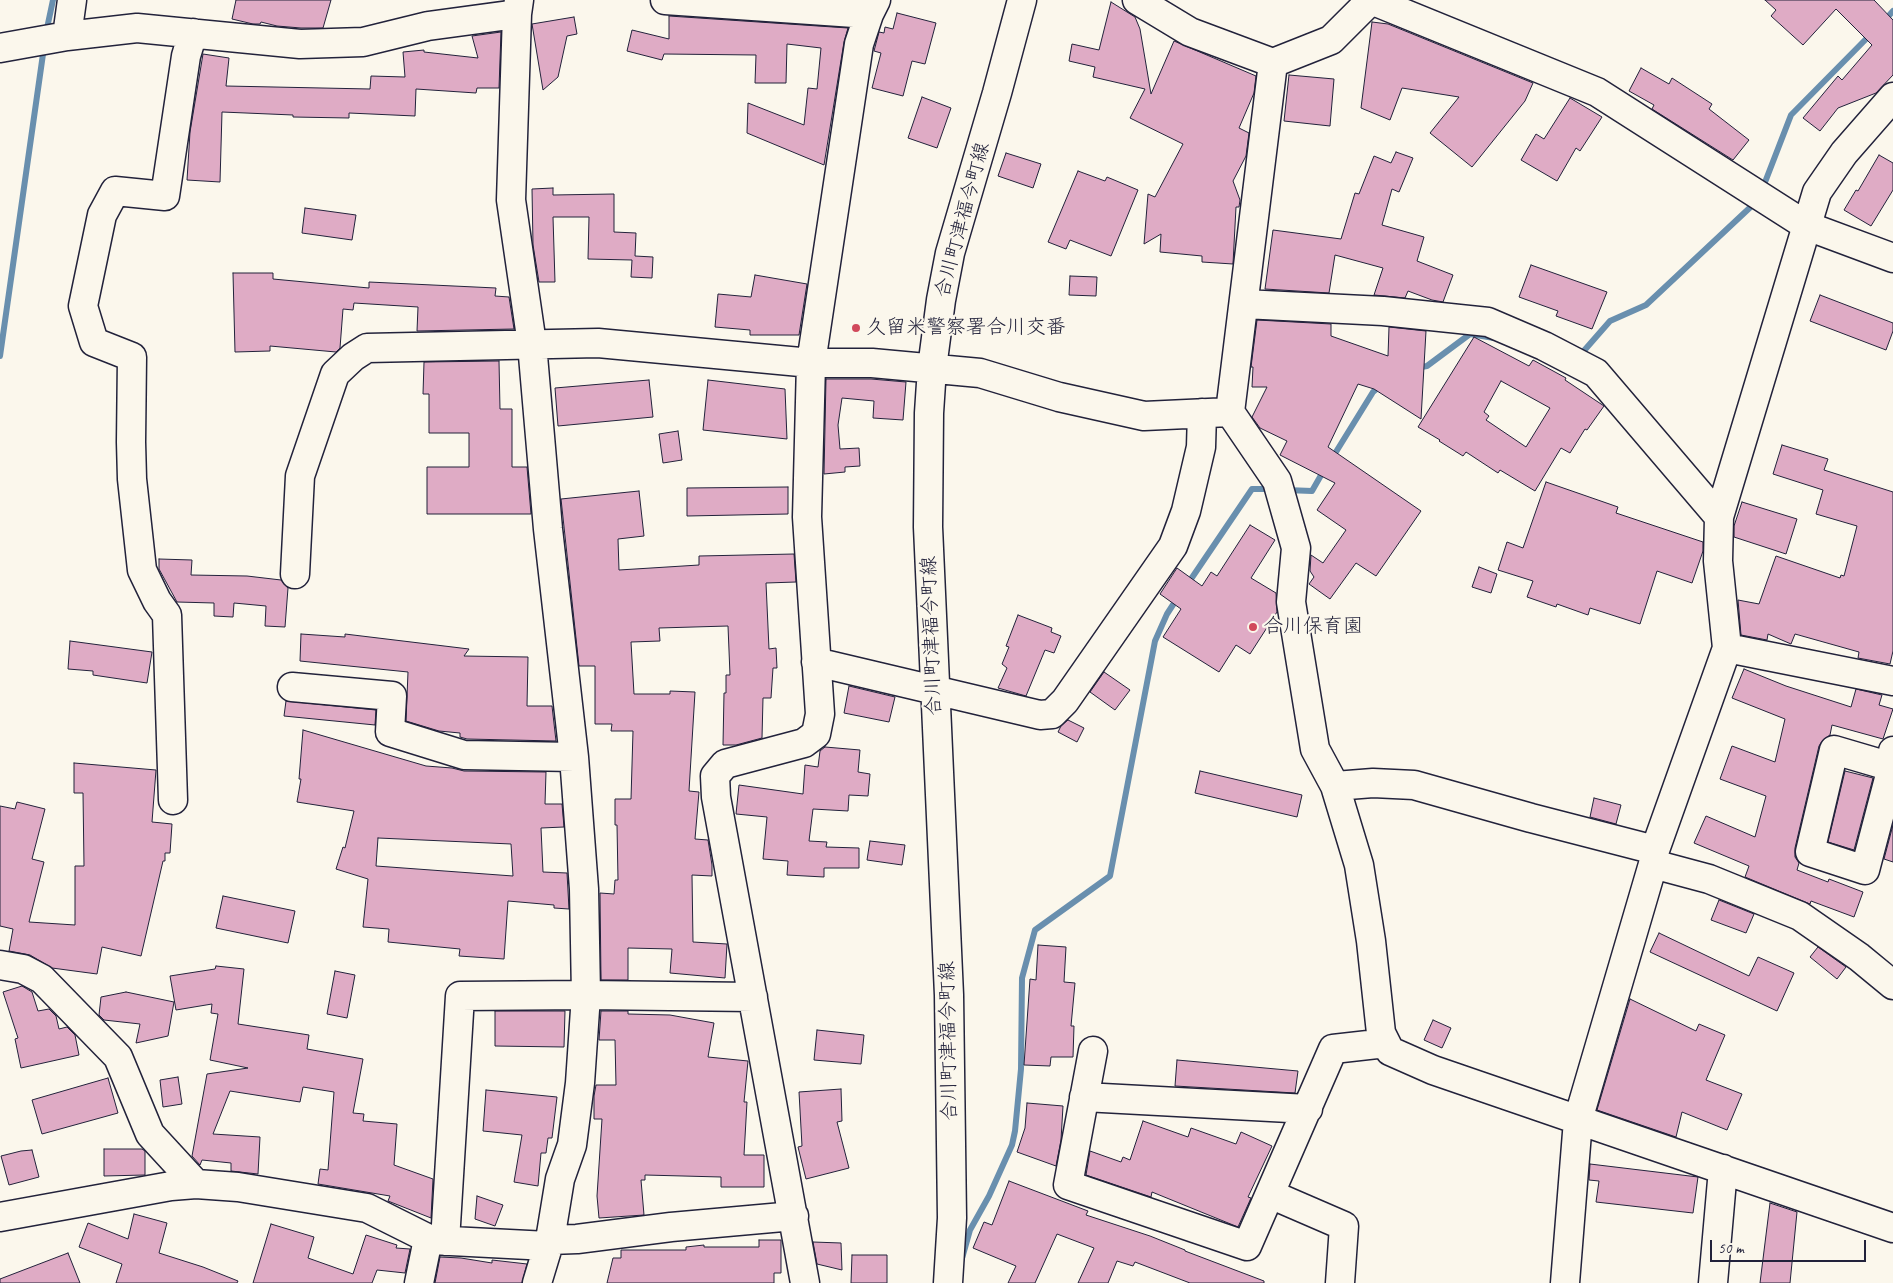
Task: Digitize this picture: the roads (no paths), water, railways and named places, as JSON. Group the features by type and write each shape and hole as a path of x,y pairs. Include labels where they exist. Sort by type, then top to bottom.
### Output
{"street":[{"path":"67,36 72,0"},
{"path":"665,0 872,7 859,44 812,363 807,517 820,714 816,734 804,743 725,764 715,776 716,797 805,1283"},
{"name":"合川町津福今町線","path":"948,1283 952,1218 949,995 928,527 929,413 932,368 941,300 950,253 1022,0"},
{"path":"1137,0 1190,32 1273,63 1331,40 1371,0 1597,92 1807,226 1893,258"},
{"path":"0,48 67,36 137,28 300,44 363,42 518,7 511,200 532,344 548,529 574,757 584,889 586,994 580,1083 572,1145 560,1179 549,1243 537,1283"},
{"path":"173,800 167,615 142,570 132,479 132,358 94,342 83,306 102,215 116,191 165,196 186,56 193,33"},
{"path":"1273,63 1230,412 1278,481 1296,548 1292,602 1314,749 1335,786 1359,865 1372,941 1381,1033 1390,1050 1433,1070 1893,1228"},
{"path":"1565,1283 1578,1120 1654,857 1727,648 1718,562 1719,517 1817,192 1844,153 1893,97"},
{"path":"1244,304 1383,311 1488,322 1544,346 1596,373 1719,517"},
{"path":"295,574 300,476 335,374 367,348 598,343 812,363 872,363 980,373 1060,397 1144,416 1230,412"},
{"path":"816,662 1040,716 1052,714 1065,700 1173,546 1186,511 1201,447 1202,413"},
{"path":"1727,648 1893,681"},
{"path":"292,687 392,696 390,732 464,755 574,757"},
{"path":"1335,786 1373,782 1414,785 1531,818 1654,857 1800,916 1859,957 1893,984"},
{"path":"11,967 42,979 118,1057 150,1134 196,1184"},
{"path":"419,1283 436,1240 460,996 586,994 753,997"},
{"path":"1093,1050 1068,1185 1247,1246 1333,1050 1386,1042"},
{"path":"1084,1098 1308,1108"},
{"path":"1713,1283 1723,1169"},
{"path":"0,1217 171,1186 196,1184 238,1187 367,1208 436,1240 549,1243 671,1227 794,1216"},
{"path":"1270,1194 1344,1226 1340,1283"}],"waterway":[{"path":"46,33 53,0"},
{"path":"1884,21 1893,11"},
{"path":"1762,190 1791,115 1872,33"},
{"path":"0,356 44,47"},
{"path":"1576,352 1582,353 1610,321 1646,305 1757,201"},
{"path":"1416,368 1427,366 1470,334 1494,338"},
{"path":"1331,460 1373,392 1381,385"},
{"path":"1286,490 1312,491 1324,470"},
{"path":"1187,585 1252,489 1273,489"},
{"path":"961,1262 970,1230 989,1196 1012,1145 1021,1069 1022,978 1035,930 1110,876 1155,641 1167,614 1178,597"}],"place":[{"name":"久留米警察署合川交番","path":"856,328"},
{"name":"合川保育園","path":"1253,627"}]}
